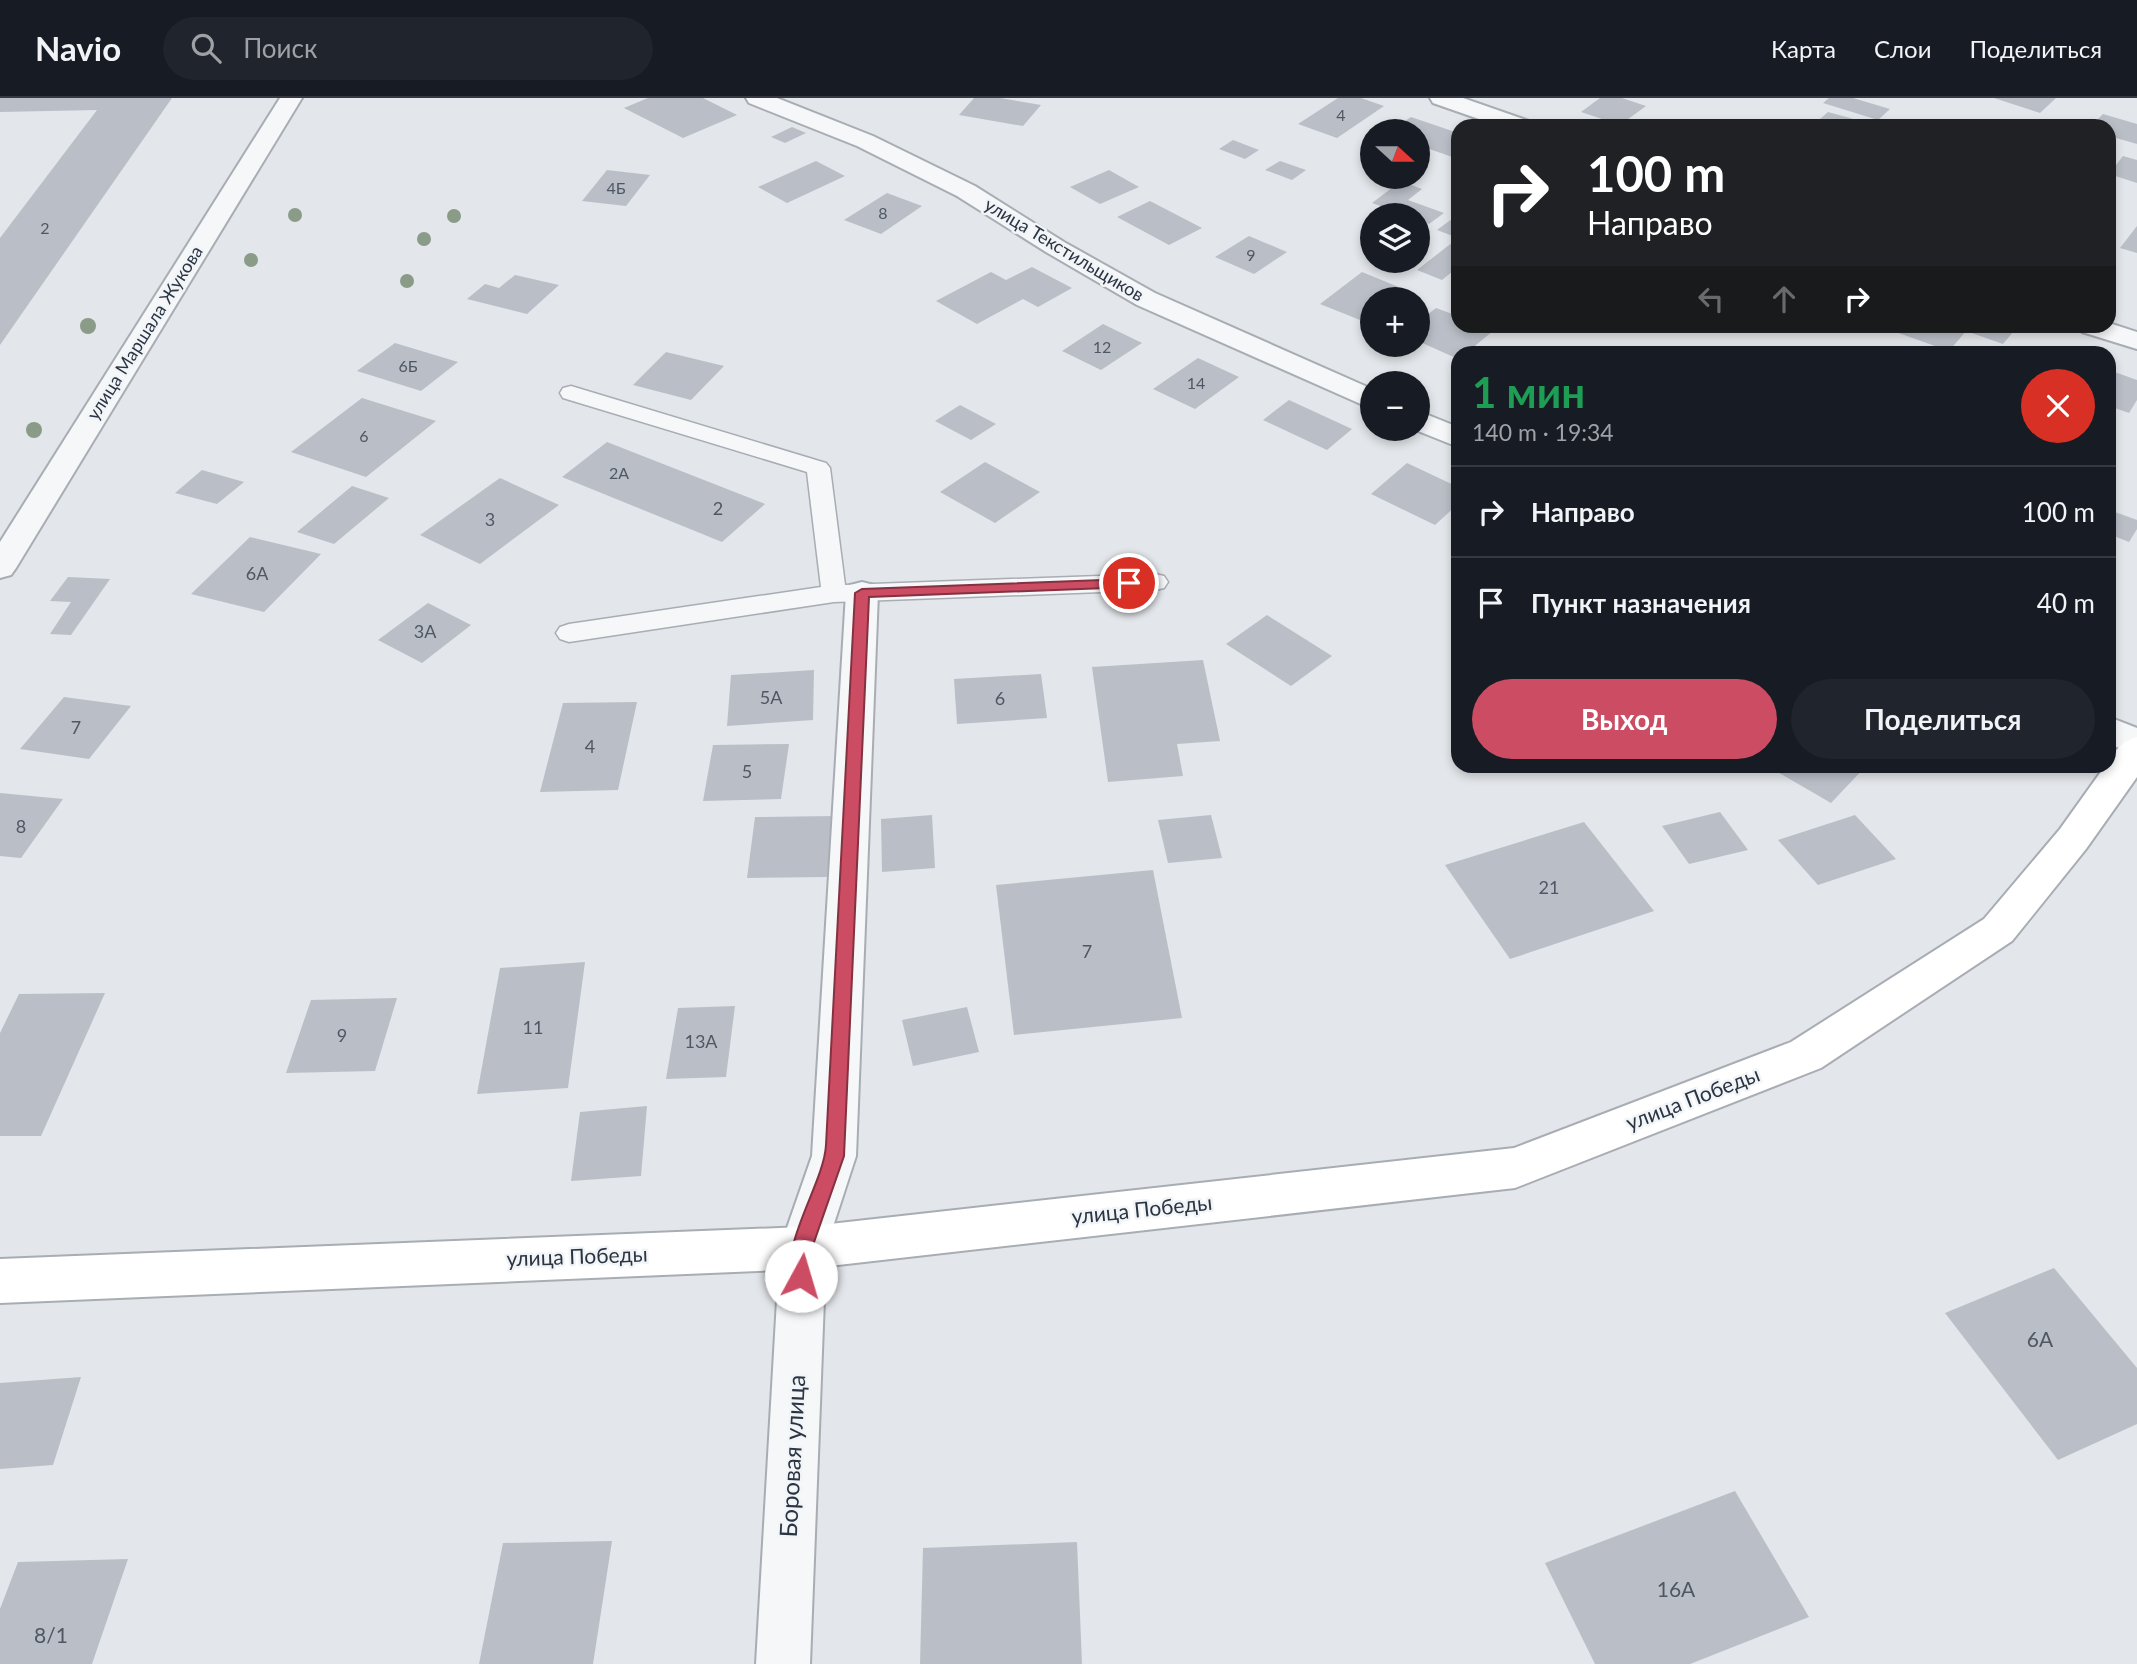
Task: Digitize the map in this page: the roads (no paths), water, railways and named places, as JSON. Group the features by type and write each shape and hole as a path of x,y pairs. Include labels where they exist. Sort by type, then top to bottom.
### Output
{"street":[{"name":"улица Маршала Жукова","path":"0,568 291,98"},
{"name":"улица Текстильщиков","path":"757,98 864,141 966,191 1055,247 1146,299 1360,395"},
{"path":"1441,98 1501,119"},
{"path":"2113,333 2137,341"},
{"path":"1430,425 1451,435"},
{"name":"Боровая улица","path":"783,1664 803,1248 834,1156 848,594"},
{"path":"2116,733 2137,742"},
{"name":"улица Победы","path":"0,1281 803,1248 1515,1168 1805,1055 1998,930 2073,839 2137,750"}],"lane":[{"path":"572,393 818,468 848,594"},
{"path":"569,633 689,614 848,594 1155,582"}]}
